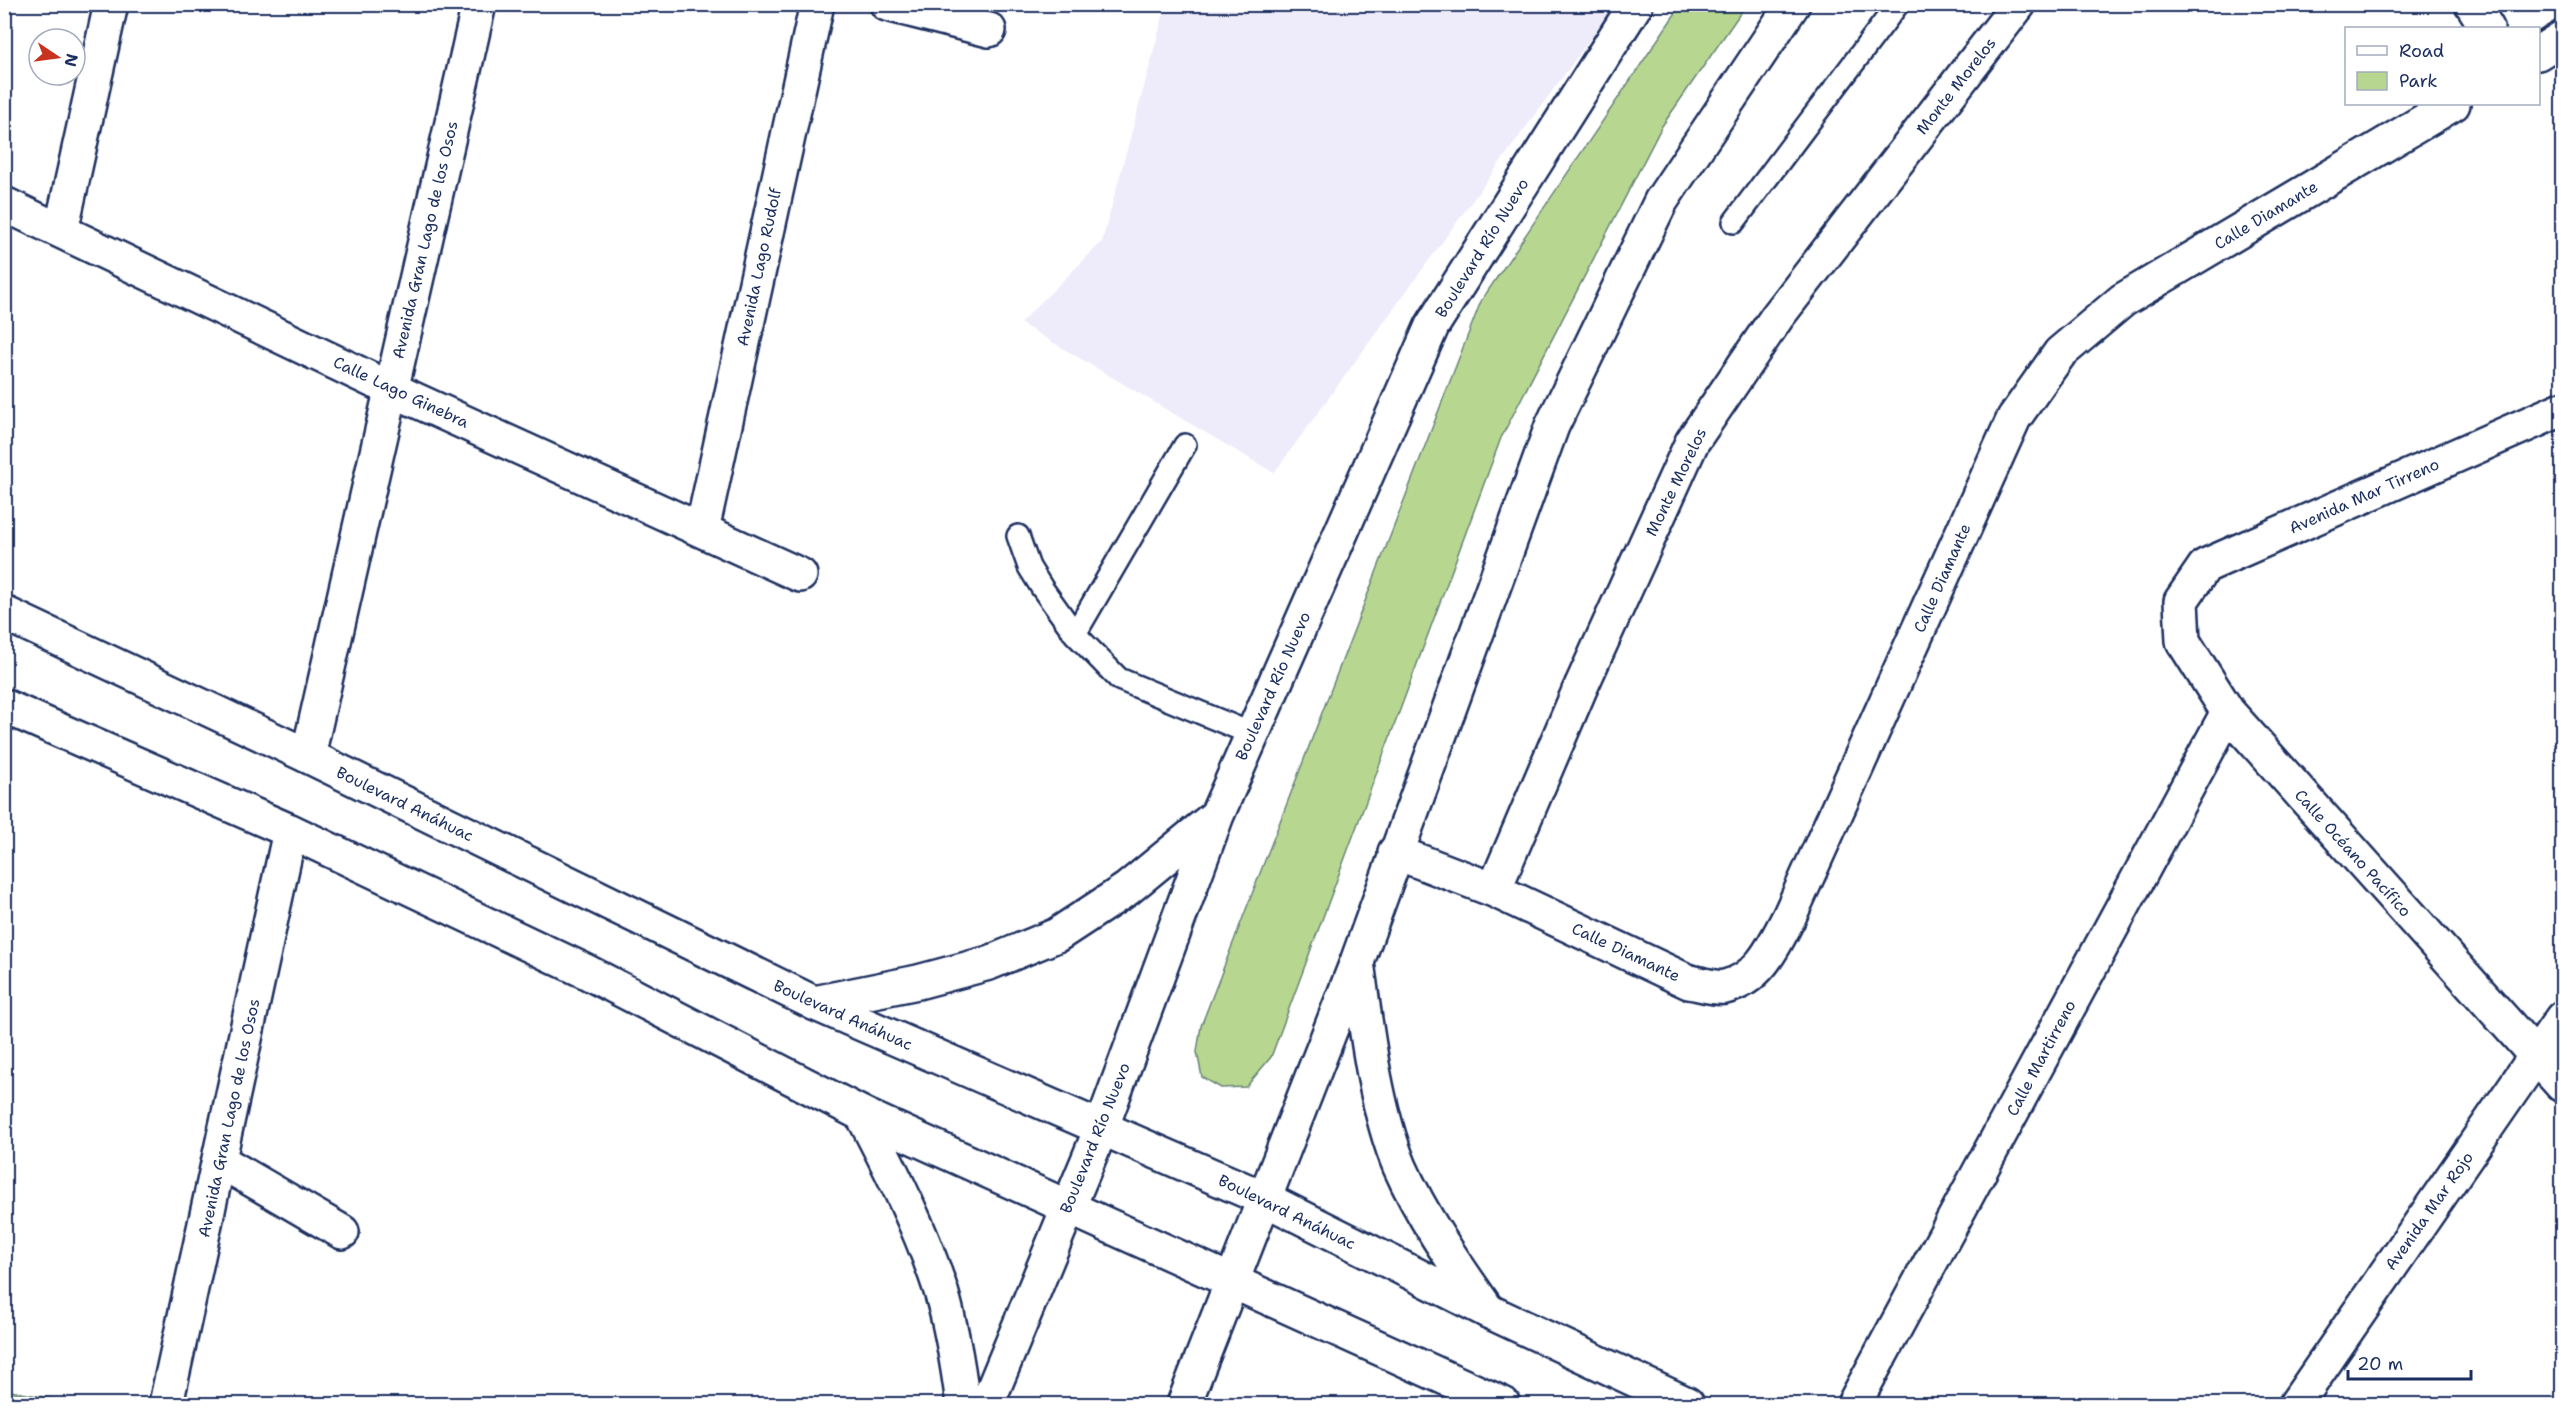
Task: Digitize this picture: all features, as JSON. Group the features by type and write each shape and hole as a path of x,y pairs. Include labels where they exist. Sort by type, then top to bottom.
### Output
{"main road":[{"path":"61,231 111,4"},
{"name":"Avenida Gran Lago de los Osos","path":"308,756 479,4"},
{"name":"Avenida Lago Rudolf","path":"702,530 817,4"},
{"path":"887,4 989,30"},
{"name":"Boulevard Río Nuevo","path":"987,1404 1101,1129 1217,815 1432,326 1636,4"},
{"path":"1184,1404 1356,962 1552,426 1661,201 1793,4"},
{"name":"Monte Morelos","path":"1494,890 1579,691 1692,442 1778,317 2019,4"},
{"path":"2472,4 2486,27"},
{"path":"2540,52 2562,38"},
{"name":"Calle Diamante","path":"1494,890 1689,982 1724,987 1749,977 1768,955 1789,917 2014,418 2060,353 2123,300 2451,105"},
{"name":"Calle Lago Ginebra","path":"4,204 391,389 800,575"},
{"name":"Avenida Mar Tirreno","path":"2181,601 2205,566 2562,409"},
{"name":"Calle Océano Pacífico","path":"2181,601 2183,640 2228,712 2562,1085"},
{"name":"Boulevard Anáhuac","path":"4,613 308,756 814,1003 1263,1198 1488,1311 1687,1404"},
{"path":"4,706 290,831 585,971 862,1114 1503,1404"},
{"name":"Calle Martirreno","path":"1854,1404 2228,712"},
{"path":"814,1003 918,982 989,963 1057,935 1127,889 1217,815"},
{"name":"Avenida Gran Lago de los Osos","path":"166,1404 290,831"},
{"path":"1395,852 1494,890"},
{"path":"1356,962 1371,1061 1400,1166 1443,1246 1488,1311"},
{"name":"Avenida Mar Rojo","path":"2296,1404 2562,1018"},
{"path":"862,1114 918,1228 941,1293 956,1356 963,1404"},
{"path":"220,1161 342,1232"}],"lane":[{"path":"1734,222 1898,4"},
{"path":"1075,634 1185,445"},
{"path":"1018,536 1029,567 1075,634 1119,679 1252,734"}],"shaded area":[{"path":"1166,5 1615,5 1274,473 1020,323 1102,242"}],"green space":[{"path":"1681,5 1746,5 1662,126 1501,438 1271,1057 1246,1087 1221,1088 1202,1077 1197,1052 1201,1026 1481,301"},
{"path":"5,1390 81,1404 5,1404"}]}
